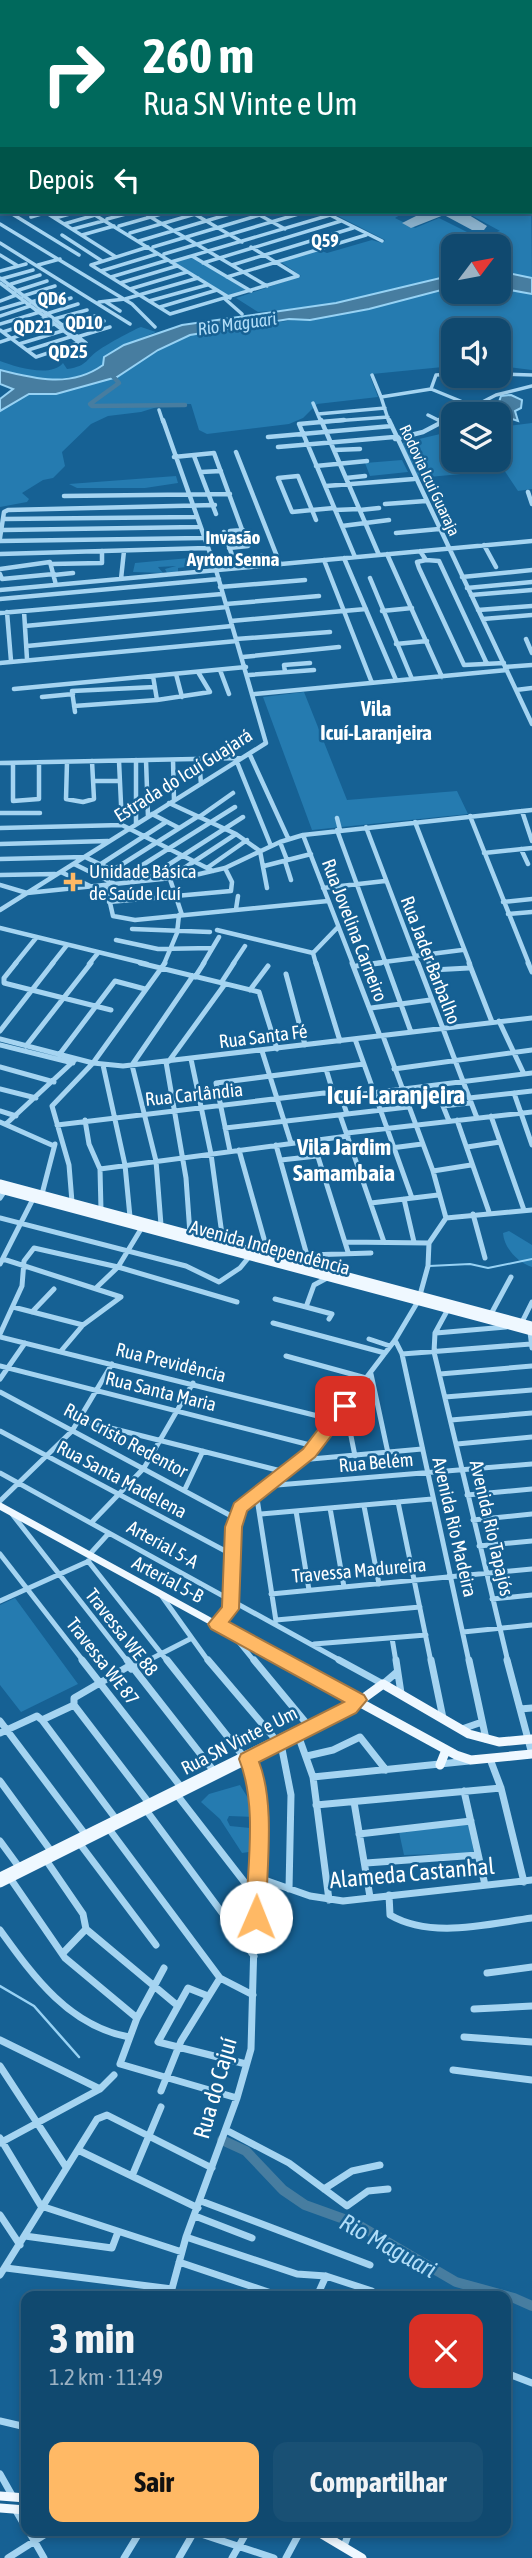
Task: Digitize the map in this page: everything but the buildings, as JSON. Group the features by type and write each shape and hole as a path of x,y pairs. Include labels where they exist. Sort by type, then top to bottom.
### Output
{"main road":[{"name":"Avenida Independência","path":"0,1183 268,1254 327,1278 522,1322 531,1330"},
{"name":"Avenida Independência","path":"1,1193 33,1199 248,1257 310,1266 419,1299 447,1311 531,1330"},
{"name":"Arterial 5-B","path":"0,1504 90,1558 159,1592 446,1750 471,1760"},
{"path":"358,1700 383,1684 460,1729 486,1740 529,1739"},
{"name":"Rua SN Vinte e Um","path":"292,1736 307,1724 358,1700"},
{"name":"Rua SN Vinte e Um","path":"5,1877 80,1844 148,1806 350,1708 358,1700"},
{"path":"440,1765 446,1750"},
{"path":"471,1760 532,1754"},
{"name":"Rua SN Vinte e Um","path":"179,1791 214,1770 246,1757"},
{"name":"Rua SN Vinte e Um","path":"0,1883 19,1867 85,1834 105,1829 116,1819 148,1806"},
{"path":"0,2496 21,2498"},
{"path":"0,2508 21,2510"},
{"path":"326,2536 362,2558"}],"street":[{"path":"12,214 79,255"},
{"path":"32,217 40,214"},
{"path":"49,214 116,257"},
{"path":"55,218 70,214"},
{"path":"64,224 92,214"},
{"path":"97,214 140,241"},
{"path":"73,229 126,214"},
{"path":"146,214 267,286"},
{"path":"82,235 161,214"},
{"path":"130,233 190,214"},
{"path":"195,214 206,221 217,227 241,241 298,276 170,314 91,265 102,261 217,227 263,214"},
{"path":"140,241 229,214"},
{"path":"164,254 298,214"},
{"path":"260,215 318,249"},
{"path":"111,277 330,215 366,235 383,241"},
{"path":"203,263 341,221"},
{"path":"0,224 125,299 146,315 155,327"},
{"path":"117,226 217,290 242,314"},
{"path":"232,265 353,228"},
{"path":"0,232 10,229"},
{"path":"62,235 102,261"},
{"path":"227,277 366,235"},
{"path":"0,243 99,302 130,324"},
{"path":"150,247 171,261"},
{"path":"0,254 12,249"},
{"path":"0,254 19,266"},
{"path":"101,271 157,254"},
{"path":"192,256 251,291"},
{"path":"38,265 60,259"},
{"path":"0,262 8,260"},
{"path":"0,271 26,264"},
{"path":"121,283 177,266"},
{"path":"0,282 33,270"},
{"path":"130,289 188,272"},
{"path":"0,293 40,275"},
{"path":"99,302 125,299 198,278"},
{"path":"0,300 47,281"},
{"path":"0,282 81,342"},
{"path":"149,301 208,284"},
{"path":"0,316 55,286"},
{"path":"159,308 217,290"},
{"path":"0,309 63,293"},
{"path":"1,332 71,298"},
{"path":"106,302 120,311"},
{"path":"0,324 78,304"},
{"path":"19,344 87,310"},
{"path":"0,342 95,316"},
{"path":"28,350 104,321"},
{"path":"1,332 36,357 81,342 110,327"},
{"path":"511,374 532,375"},
{"name":"Rodovia Icui Guaraja","path":"372,375 395,438 532,724"},
{"path":"431,389 436,375 441,375"},
{"path":"484,402 496,395 532,386"},
{"path":"381,397 431,389 465,402"},
{"path":"456,402 461,400"},
{"path":"313,403 379,555"},
{"path":"318,414 385,408"},
{"path":"3,530 198,527 159,410"},
{"path":"428,415 441,421"},
{"path":"355,557 299,424 388,417"},
{"path":"278,447 395,438 424,432 441,423"},
{"path":"268,437 392,426"},
{"path":"334,450 360,449"},
{"path":"236,452 280,564"},
{"path":"174,457 214,453 248,546 229,548"},
{"path":"194,456 215,505 216,514"},
{"path":"316,466 367,461"},
{"path":"201,472 221,471"},
{"path":"316,520 313,510 298,476 278,478 292,512 313,510 379,508"},
{"path":"346,478 365,476"},
{"path":"326,486 414,479"},
{"path":"528,492 532,504"},
{"path":"64,496 230,494"},
{"path":"384,505 426,501"},
{"path":"202,538 0,539 4,512 8,510 215,505"},
{"path":"130,508 131,527"},
{"path":"65,529 67,509"},
{"path":"4,519 195,517"},
{"path":"342,526 389,520"},
{"name":"Estrada do Icuí Guajará","path":"1,908 265,745 267,738 249,676 216,570 198,527"},
{"path":"396,533 439,529"},
{"path":"230,531 243,530"},
{"path":"224,532 233,558"},
{"path":"0,590 532,541"},
{"path":"484,545 496,567"},
{"path":"0,554 207,548"},
{"path":"1,574 50,563 102,563 102,551"},
{"path":"121,579 124,551"},
{"path":"420,551 426,560"},
{"path":"387,554 442,677"},
{"path":"212,560 262,556"},
{"path":"344,558 396,680"},
{"path":"324,560 372,683"},
{"path":"487,664 439,561 417,562 464,665 506,667"},
{"path":"50,563 56,585"},
{"path":"462,577 532,570"},
{"path":"1,574 73,573"},
{"path":"370,578 412,679"},
{"path":"0,599 219,579"},
{"path":"220,587 305,580"},
{"path":"467,588 532,582"},
{"path":"471,595 532,590"},
{"path":"0,613 222,594"},
{"path":"25,626 319,596"},
{"path":"478,610 532,606"},
{"path":"382,611 412,607"},
{"path":"27,646 366,609"},
{"path":"24,611 27,659"},
{"path":"8,612 10,661"},
{"path":"482,619 532,615"},
{"path":"120,617 122,624"},
{"path":"0,663 330,632"},
{"path":"526,639 532,653"},
{"path":"396,644 427,641"},
{"path":"0,646 9,645"},
{"path":"243,657 339,647"},
{"path":"285,672 284,665 310,663"},
{"path":"254,694 442,677 532,665"},
{"path":"14,689 246,667"},
{"path":"220,670 229,694"},
{"path":"249,676 314,670"},
{"path":"71,684 75,709 212,691 198,672"},
{"path":"176,674 182,697"},
{"path":"153,676 157,700"},
{"path":"42,697 91,690 155,687"},
{"path":"516,690 532,688"},
{"path":"91,690 92,705"},
{"path":"524,707 532,705"},
{"path":"250,755 288,838"},
{"path":"0,763 243,758"},
{"path":"199,759 201,783"},
{"path":"146,760 150,816 178,828"},
{"path":"173,760 171,802 247,840 260,851 267,888"},
{"path":"66,762 66,799 83,802 94,799 92,761"},
{"path":"119,761 122,825"},
{"path":"136,761 136,824"},
{"path":"237,762 271,846"},
{"path":"13,763 13,801 33,801 38,799 39,763"},
{"path":"93,781 120,780"},
{"path":"113,870 233,793"},
{"path":"125,876 235,807"},
{"path":"0,886 25,895 169,879 213,872 288,838 303,835 532,810"},
{"path":"522,811 532,841"},
{"path":"0,813 40,813"},
{"path":"470,816 499,893 529,958 532,972"},
{"path":"139,882 243,817"},
{"path":"337,818 354,885 386,961 411,1032"},
{"path":"101,864 166,822"},
{"path":"415,822 469,968 524,1074"},
{"path":"0,828 122,825 213,872"},
{"name":"Rua Jader Barbalho","path":"366,827 477,1118"},
{"path":"169,879 236,834"},
{"name":"Rua Jovelina Carneiro","path":"303,835 356,966 433,1171 446,1218"},
{"path":"207,868 247,840"},
{"path":"0,844 108,841"},
{"path":"280,842 291,880"},
{"path":"484,853 532,848"},
{"path":"521,849 528,864"},
{"path":"264,866 311,854"},
{"path":"0,859 85,857 139,882"},
{"path":"74,864 115,884"},
{"path":"109,902 231,891 232,882 225,868"},
{"path":"0,875 60,873 92,887"},
{"path":"72,1202 70,1164 60,1139 52,1106 93,1063 173,948 181,915 169,879"},
{"path":"323,888 385,881"},
{"path":"106,885 113,916 135,920 328,901"},
{"path":"490,896 499,893"},
{"path":"236,909 238,895"},
{"path":"503,902 532,899"},
{"path":"508,914 532,912"},
{"path":"313,953 338,927"},
{"path":"0,928 250,990 261,995 277,1049"},
{"path":"132,929 177,933 210,932"},
{"path":"217,930 313,953"},
{"path":"36,937 3,981 62,1000 111,1010"},
{"path":"161,1225 156,1162 132,1065 219,937"},
{"path":"116,940 158,948 212,948"},
{"path":"0,1031 66,945"},
{"path":"190,1234 183,1158 168,1061 223,984 245,946"},
{"path":"356,966 462,950"},
{"path":"26,1046 98,953"},
{"path":"313,953 340,1041"},
{"path":"426,955 432,970 469,968"},
{"path":"250,990 268,966"},
{"path":"286,974 304,1045"},
{"path":"59,1055 115,981 145,989"},
{"path":"370,1008 430,1000"},
{"path":"530,1018 532,1026"},
{"name":"Rua Santa Fé","path":"0,1039 74,1061 132,1065 530,1018"},
{"path":"355,1039 412,1198"},
{"path":"0,1045 74,1061"},
{"path":"394,1069 532,1050"},
{"path":"262,1051 291,1143"},
{"path":"191,1059 211,1154 223,1242"},
{"path":"3,1123 16,1116 74,1061"},
{"path":"230,1151 215,1085 364,1064"},
{"path":"103,1065 125,1165 130,1217"},
{"path":"0,1067 54,1082"},
{"path":"327,1069 333,1092 341,1096 532,1073"},
{"path":"0,1089 36,1098"},
{"path":"449,1121 443,1107 532,1091"},
{"name":"Rua Carlândia","path":"57,1125 333,1092"},
{"path":"514,1093 532,1145"},
{"path":"341,1096 347,1135 384,1242"},
{"path":"225,1128 408,1107"},
{"path":"0,1111 16,1116"},
{"path":"100,1169 313,1141 388,1128 532,1112"},
{"path":"491,1116 524,1210"},
{"path":"457,1120 489,1213"},
{"path":"85,1121 89,1144 100,1169 101,1210"},
{"path":"3,1123 29,1132 54,1146"},
{"path":"42,1194 54,1146 60,1139"},
{"path":"313,1141 348,1252"},
{"path":"467,1147 500,1142"},
{"path":"353,1153 422,1143"},
{"path":"276,1145 310,1266"},
{"path":"239,1150 268,1254"},
{"path":"281,1160 317,1156"},
{"path":"433,1171 471,1165"},
{"path":"370,1203 439,1195"},
{"path":"33,1199 1,1262 97,1287 122,1298 83,1325 61,1351"},
{"path":"404,1199 414,1241"},
{"path":"217,1624 230,1609 232,1600 231,1554 235,1518 240,1507 314,1447 393,1343 419,1299 429,1242 446,1218 532,1209"},
{"path":"473,1214 485,1258"},
{"path":"0,1218 186,1266 219,1282 240,1268 248,1257"},
{"path":"97,1287 118,1267 141,1229"},
{"path":"345,1242 429,1242"},
{"path":"0,1336 22,1286 28,1252 38,1248 118,1267 237,1302"},
{"path":"308,1255 371,1253"},
{"path":"491,1314 511,1277"},
{"path":"306,1307 314,1285 327,1278"},
{"path":"32,1312 54,1289"},
{"path":"275,1299 332,1314 329,1319"},
{"path":"522,1322 532,1303"},
{"path":"13,1307 83,1325"},
{"name":"Avenida Rio Tapajós","path":"447,1311 435,1333 434,1352 485,1574 532,1754"},
{"path":"273,1323 385,1353"},
{"path":"435,1333 513,1327"},
{"path":"402,1354 531,1346 531,1330"},
{"name":"Rua Previdência","path":"0,1336 334,1420"},
{"path":"369,1339 393,1343"},
{"path":"0,1379 25,1343"},
{"name":"Avenida Rio Madeira","path":"393,1343 402,1354 486,1740"},
{"path":"286,1356 369,1376"},
{"path":"0,1504 72,1430 112,1364"},
{"name":"Rua Santa Maria","path":"0,1366 314,1447"},
{"path":"440,1374 532,1366"},
{"path":"369,1376 388,1453"},
{"path":"92,1523 144,1468 193,1383"},
{"path":"445,1397 532,1390"},
{"name":"Rua Cristo Redentor","path":"0,1392 235,1518"},
{"path":"345,1406 355,1455"},
{"path":"451,1420 532,1413"},
{"path":"79,1420 285,1472"},
{"name":"Rua Santa Madelena","path":"0,1431 231,1554"},
{"path":"457,1444 532,1437"},
{"path":"300,1461 422,1450"},
{"path":"185,1489 203,1451"},
{"name":"Rua Belém","path":"265,1486 532,1464"},
{"name":"Arterial 5-A","path":"0,1473 276,1622 383,1684"},
{"path":"467,1495 532,1489"},
{"path":"256,1492 276,1622 420,1607"},
{"path":"261,1514 432,1499"},
{"path":"398,1503 443,1718"},
{"path":"364,1506 379,1584"},
{"path":"330,1508 344,1587"},
{"name":"Travessa WE 88","path":"9,1511 214,1770"},
{"path":"296,1511 309,1590"},
{"path":"473,1520 532,1514"},
{"path":"0,1601 90,1558 109,1533"},
{"path":"480,1545 532,1541"},
{"name":"Travessa WE 87","path":"0,1554 99,1681 257,1898"},
{"path":"90,1558 246,1757"},
{"name":"Travessa Madureira","path":"271,1594 532,1569"},
{"path":"159,1592 190,1639 278,1742 285,1754 291,1808 289,1889"},
{"path":"492,1599 532,1595"},
{"path":"463,1632 532,1625"},
{"path":"231,1632 307,1724"},
{"path":"312,1644 426,1635"},
{"path":"392,1638 401,1694"},
{"path":"190,1639 99,1681 73,1699 74,1704 254,1956"},
{"path":"383,1684 397,1672"},
{"path":"42,1720 74,1704"},
{"path":"520,1709 532,1708"},
{"path":"3,1731 37,1716 116,1819"},
{"path":"0,1721 3,1731 85,1834"},
{"path":"460,1729 482,1722"},
{"path":"292,1736 307,1755 313,1777 329,1900"},
{"path":"307,1755 332,1750 360,1737 386,1770"},
{"name":"Rua do Cajuí","path":"172,2291 186,2237 237,2098 251,2049 257,1898 257,1789 246,1757"},
{"path":"489,1759 501,1788 528,1881"},
{"path":"313,1777 471,1760"},
{"path":"0,1781 51,1851"},
{"path":"316,1805 501,1788"},
{"path":"464,1791 485,1885"},
{"path":"354,1802 370,1898"},
{"path":"359,1834 471,1821"},
{"path":"105,1829 220,1978 253,1995"},
{"path":"0,1841 19,1867"},
{"path":"80,1844 156,1945"},
{"path":"366,1863 478,1855"},
{"path":"46,1860 83,1914 86,1929 178,2006"},
{"path":"5,1877 63,1954 137,2018"},
{"name":"Alameda Castanhal","path":"256,1877 329,1900 528,1881"},
{"path":"389,1895 390,1914 398,1920 419,1926 476,1925 532,1918"},
{"path":"63,1954 86,1929"},
{"path":"0,1930 34,1977 99,2032 129,2037"},
{"path":"487,1973 532,1967"},
{"path":"164,1968 137,2018 120,2063 237,2098"},
{"path":"161,2091 178,2048 220,1978"},
{"path":"208,1996 188,1988 158,2042 246,2064"},
{"path":"474,2009 532,2006"},
{"path":"464,2037 532,2042"},
{"path":"0,2040 100,2089"},
{"path":"0,2066 66,2167"},
{"path":"453,2070 532,2080"},
{"path":"114,2075 100,2089 1,2141 41,2206 182,2252"},
{"path":"132,2176 161,2107"},
{"path":"0,2275 66,2167 96,2121 103,2117 107,2115 212,2168"},
{"path":"223,2137 274,2154 347,2206 368,2191 387,2189"},
{"path":"78,2150 198,2208 252,2238"},
{"path":"324,2189 352,2171 380,2165"},
{"path":"198,2208 370,2265"},
{"path":"0,2215 20,2245"},
{"path":"25,2236 111,2248 118,2232"},
{"path":"186,2237 297,2274 326,2276 372,2291"},
{"path":"179,2262 265,2291"},
{"path":"6,2268 158,2291"},
{"path":"319,2291 326,2276"},
{"path":"511,2375 532,2383"},
{"path":"0,2421 21,2427"},
{"path":"0,2474 13,2497"},
{"path":"31,2536 44,2558"},
{"path":"8,2558 44,2536"},
{"path":"124,2558 137,2536"},
{"path":"179,2558 189,2536"},
{"path":"208,2536 274,2558"},
{"path":"232,2558 244,2536"},
{"path":"286,2558 298,2536"},
{"path":"344,2546 348,2536"}],"shaded area":[{"path":"334,214 402,214 395,218 415,228 439,218 471,234 441,234 441,278 335,303 283,310 258,312 236,298 301,276 281,262 319,250 327,253 372,240 382,243 385,240"},
{"path":"469,214 531,214 532,278 511,274 511,234 491,234 500,231"},
{"path":"189,255 250,291 230,298 170,261"},
{"path":"441,289 441,304 511,304 511,290 532,294 532,370 511,367 511,318 441,318 441,367 372,374 370,376 378,397 317,404 303,418 289,424 207,434 199,430 191,404 167,404 141,412 108,416 91,424 62,452 65,466 53,478 43,480 22,493 29,499 27,502 0,507 0,411 29,394 56,394 190,335 369,309"},
{"path":"141,327 156,332 124,345 90,375 42,381 0,370 0,361 42,371 63,363 67,369 74,368 103,347"},
{"path":"532,423 532,489 518,491 505,472 511,472 511,426"},
{"path":"441,434 441,472 482,472 418,478 402,443"},
{"path":"402,460 408,472 370,476 365,463"},
{"path":"176,476 178,483 145,488 77,488 69,484"},
{"path":"189,558 193,566 178,568 178,572 167,573 165,569 176,566 158,567 163,573 133,572 135,563"},
{"path":"304,692 347,800 457,791 468,814 312,830 263,697"},
{"path":"509,1231 532,1245 532,1267 522,1262 509,1249 503,1233"},
{"path":"15,1598 78,1684 21,1712 0,1685 0,1605"},
{"path":"240,1785 248,1798 256,1802 255,1817 229,1816 227,1820 230,1826 250,1828 249,1852 242,1853 220,1819 201,1802 209,1794"},
{"path":"468,1823 474,1853 404,1855 399,1832"}],"water":[{"path":"511,274 532,278 532,294 511,290"},
{"path":"441,278 441,290 369,309 310,320 289,319 190,335 158,350 117,377 56,394 29,394 0,411 0,399 13,389 0,384 0,370 53,380 78,377 103,365 104,357 124,345 182,325 336,303"},
{"path":"511,395 522,400 521,408 515,411 518,421 511,419 511,402 499,402 501,396"}],"waterway":[{"path":"109,372 119,383 90,404 92,406 185,405"},
{"name":"Rio Maguari","path":"429,1266 470,1264 488,1268 532,1259"},
{"path":"0,1986 34,2006 79,2057"},
{"name":"Rio Maguari","path":"222,2140 246,2151 283,2190 305,2205 355,2223 456,2282 489,2291"},
{"name":"Rio Maguari","path":"511,2297 532,2306"}],"runway":[{"path":"411,223 433,214"},
{"path":"455,214 478,226"}],"place":[{"name":"Unidade Básica de Saúde Icuí","path":"73,882"}],"district":[{"name":"Q59","path":"325,241"},
{"name":"QD6","path":"52,299"},
{"name":"QD10","path":"84,323"},
{"name":"QD21","path":"33,326"},
{"name":"QD25","path":"68,351"},
{"name":"Invasão Ayrton Senna","path":"233,548"},
{"name":"Vila Icuí-Laranjeira","path":"376,721"},
{"name":"Icuí-Laranjeira","path":"396,1095"},
{"name":"Vila Jardim Samambaia","path":"344,1160"}],"route":[{"path":"256,1917 258,1799 255,1777 248,1759 350,1708 358,1700 217,1624 230,1609 232,1600 230,1559 233,1527 240,1507 309,1453 345,1406"}]}
